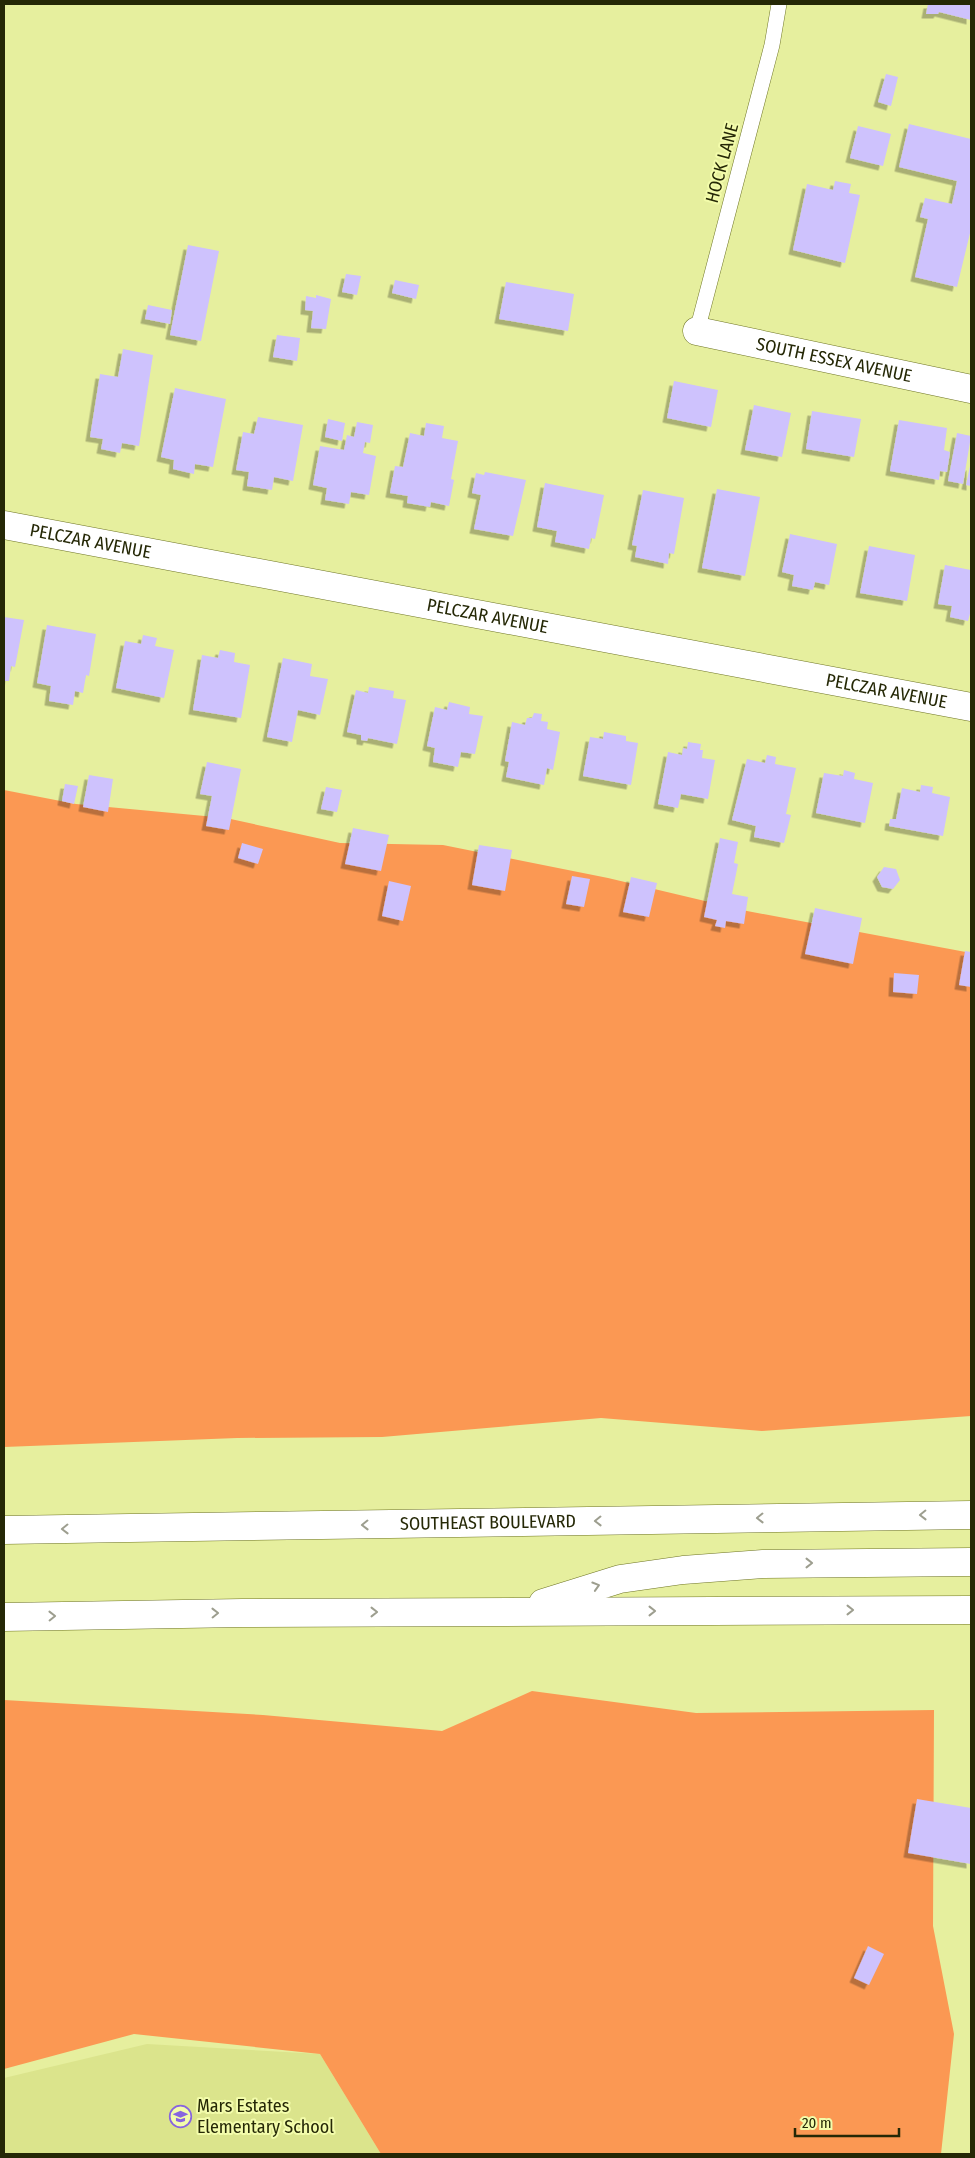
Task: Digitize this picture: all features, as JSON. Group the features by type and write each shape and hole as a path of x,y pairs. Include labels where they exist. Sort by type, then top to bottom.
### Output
{"main road":[{"name":"SOUTH ESSEX AVENUE","path":"697,331 971,389"},
{"name":"PELCZAR AVENUE","path":"4,525 971,707"},
{"name":"SOUTHEAST BOULEVARD","path":"4,1530 971,1515"},
{"path":"516,1612 620,1579 683,1570 764,1564 971,1562"},
{"path":"4,1617 242,1613 971,1610"}],"lane":[{"name":"HOCK LANE","path":"697,331 772,45 780,4"}],"shaded area":[{"path":"4,790 76,804 226,818 340,843 443,845 608,878 747,911 971,953 971,1416 762,1431 601,1418 382,1437 237,1438 4,1447"},
{"path":"532,1691 696,1713 934,1710 933,1926 954,2034 941,2154 381,2154 320,2054 134,2034 4,2069 4,1700 263,1715 442,1731"},
{"name":"Mars Estates Elementary School","path":"147,2044 320,2054 381,2154 4,2154 4,2078"}],"building":[{"path":"928,4 971,4 971,20 939,12 938,14 926,14"},
{"path":"886,74 898,77 891,106 878,102"},
{"path":"909,124 971,139 971,229 957,287 915,277 928,219 920,217 925,198 952,204 957,181 899,167"},
{"path":"858,126 891,134 883,166 850,158"},
{"path":"835,181 851,184 849,193 860,195 845,263 793,250 807,184 833,190"},
{"path":"188,245 219,251 201,341 170,335"},
{"path":"346,274 361,276 357,295 342,292"},
{"path":"395,280 419,285 416,299 392,293"},
{"path":"506,282 574,294 568,331 499,319"},
{"path":"316,295 331,299 326,329 311,328 313,311 305,310 306,296 316,298"},
{"path":"148,305 172,310 170,324 145,319"},
{"path":"277,335 300,338 297,361 273,357"},
{"path":"123,349 153,355 139,446 122,443 120,453 101,449 103,439 90,437 100,374 118,377"},
{"path":"674,381 718,390 711,427 667,418"},
{"path":"175,388 226,399 213,467 195,464 194,474 173,469 174,460 161,457"},
{"path":"754,405 791,413 782,457 745,450"},
{"path":"812,411 861,419 854,457 806,449"},
{"path":"258,417 303,425 293,481 274,477 272,490 247,486 249,472 236,470 243,432 254,434"},
{"path":"328,419 345,423 342,441 325,437"},
{"path":"899,420 947,428 944,450 950,452 947,472 940,471 939,480 890,471"},
{"path":"357,422 373,425 370,443 365,442 363,453 376,456 369,495 351,492 349,504 325,500 327,488 313,485 320,446 344,450 347,435 354,437"},
{"path":"426,423 444,426 442,438 458,441 451,479 454,480 449,506 431,502 430,507 407,503 408,496 390,493 395,466 403,467 410,433 424,436"},
{"path":"957,433 971,436 963,484 948,481"},
{"path":"971,466 971,486 966,485"},
{"path":"485,472 526,480 513,536 474,529 481,495 472,493 476,473 484,475"},
{"path":"545,483 604,495 595,539 591,538 589,549 555,542 557,531 537,527"},
{"path":"717,489 760,497 745,576 702,568"},
{"path":"643,490 684,498 674,554 669,553 668,564 635,557 637,546 632,545"},
{"path":"790,534 837,544 829,585 815,582 813,590 792,586 794,575 782,572"},
{"path":"869,546 915,555 907,601 860,593"},
{"path":"945,565 971,570 971,610 968,621 950,617 952,606 938,604"},
{"path":"4,617 24,620 15,667 11,666 9,681 4,681"},
{"path":"47,625 96,634 89,676 86,675 83,693 75,691 73,705 49,701 51,686 37,683"},
{"path":"143,635 157,638 155,646 174,650 164,698 116,688 125,641 141,644"},
{"path":"220,650 235,653 234,662 250,665 241,718 193,710 202,655 218,658"},
{"path":"283,658 312,664 310,676 328,679 320,715 298,710 292,742 267,737"},
{"path":"369,687 394,691 393,698 406,700 397,744 368,738 367,741 361,740 361,735 347,732 356,690 368,693"},
{"path":"449,702 470,707 469,714 483,716 475,754 461,752 458,767 433,762 435,748 427,746 435,707 447,710"},
{"path":"534,713 542,714 541,721 548,722 547,729 560,732 553,770 547,768 544,785 506,777 509,762 505,761 512,722 525,725 527,718 532,718"},
{"path":"604,732 626,736 626,741 638,743 631,785 583,776 590,737 603,739"},
{"path":"688,742 701,744 700,750 703,750 702,758 715,760 708,799 681,794 678,808 658,804 668,752 682,755 683,748 687,749"},
{"path":"767,755 776,757 775,764 796,768 786,814 791,815 784,843 754,837 756,826 732,820 747,759 765,763"},
{"path":"207,762 241,769 229,830 206,826 212,796 200,794"},
{"path":"844,770 855,773 854,779 873,783 865,823 816,813 824,773 843,776"},
{"path":"89,775 113,779 108,812 83,807"},
{"path":"65,784 78,786 74,804 62,801"},
{"path":"921,785 933,787 932,793 950,797 943,836 889,826 890,819 896,819 902,788 920,792"},
{"path":"326,787 342,790 337,812 321,809"},
{"path":"353,828 389,835 381,871 345,864"},
{"path":"720,838 738,842 734,863 738,864 732,894 748,897 744,924 726,921 725,928 715,926 717,920 704,917"},
{"path":"242,843 263,849 258,864 238,858"},
{"path":"479,845 512,850 505,891 472,885"},
{"path":"884,867 896,869 900,880 893,889 882,887 877,877"},
{"path":"572,876 590,879 584,907 566,904"},
{"path":"631,877 657,883 649,917 623,912"},
{"path":"389,881 411,886 403,921 382,916"},
{"path":"815,908 862,918 853,964 805,954"},
{"path":"965,951 971,952 971,987 959,985"},
{"path":"894,973 919,975 917,994 893,992"},
{"path":"917,1799 971,1808 971,1864 908,1853"},
{"path":"868,1946 884,1954 869,1985 854,1978"}],"place":[{"name":"Mars Estates Elementary School","path":"181,2116"}]}
